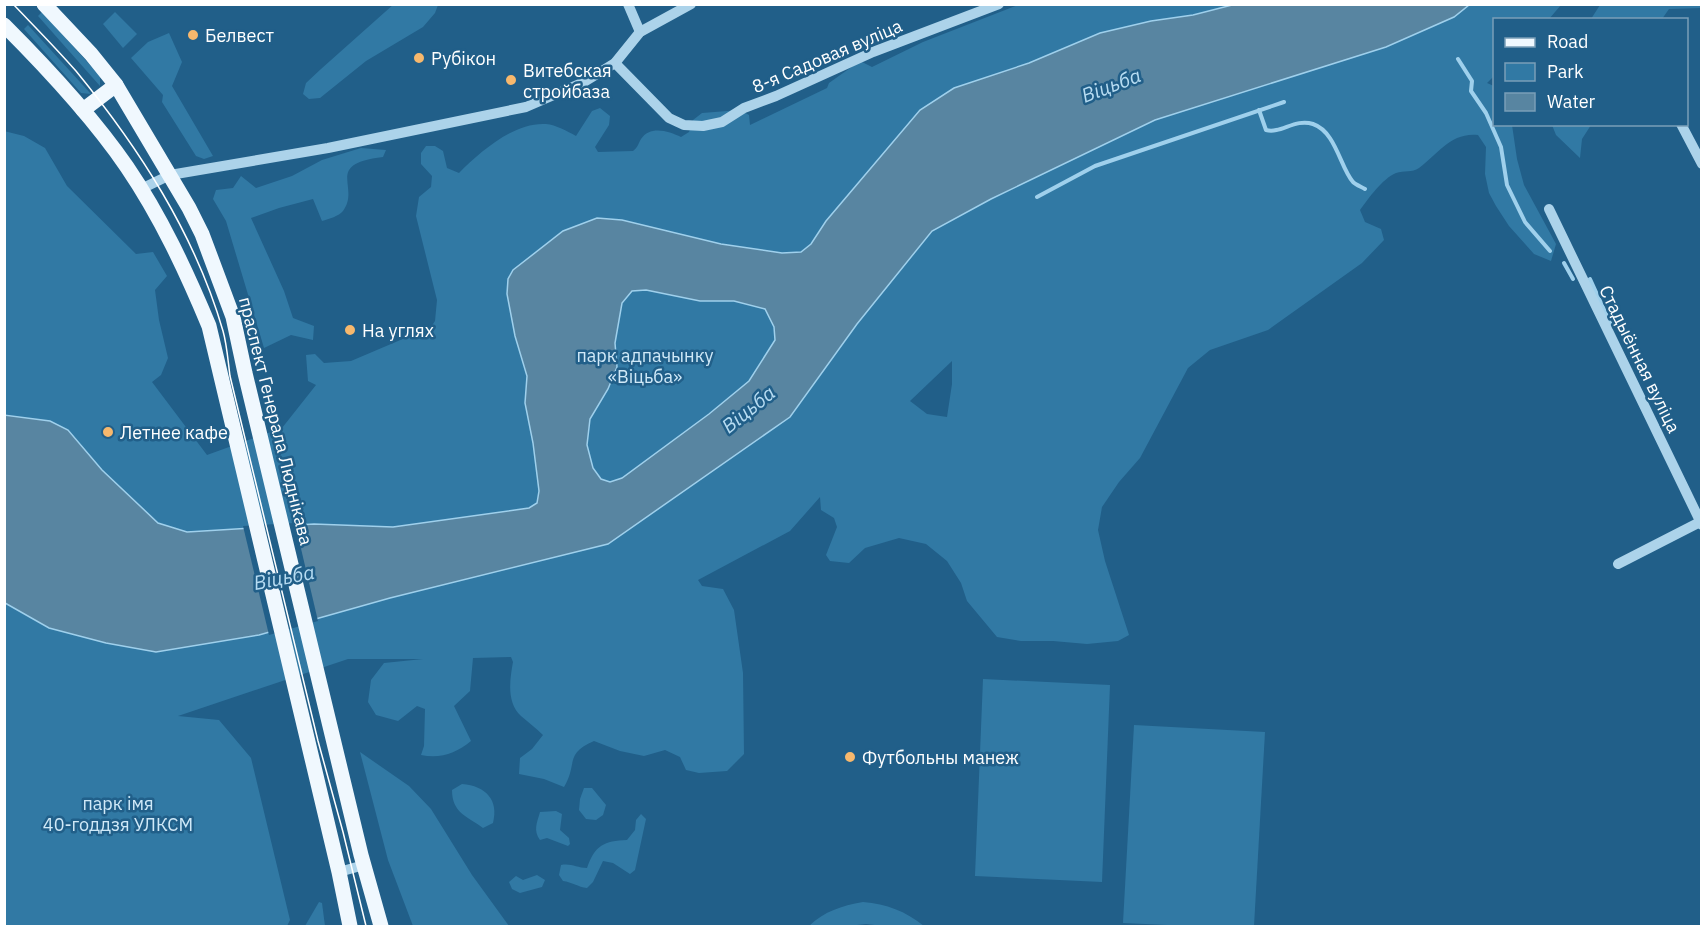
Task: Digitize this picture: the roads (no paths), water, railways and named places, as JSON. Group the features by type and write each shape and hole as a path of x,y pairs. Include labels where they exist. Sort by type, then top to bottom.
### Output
{"main road":[{"name":"праспект Генерала Люднікава","path":"44,4 91,54 116,85 170,174 202,234 233,317 364,865 381,927"},
{"path":"4,25 83,110 126,165 184,267 209,326 339,872 350,927"},
{"path":"83,110 116,85"}],"street":[{"path":"628,4 640,32"},
{"path":"141,189 170,174 328,148 526,107 584,81 615,63 640,32 691,4"},
{"name":"8-я Садовая вуліца","path":"615,63 669,118 684,125 703,126 722,122 744,108 873,52 999,4"},
{"path":"1682,126 1701,164"},
{"name":"Стадыённая вуліца","path":"1549,208 1701,522"},
{"path":"1618,564 1701,522"},
{"path":"339,872 364,865"}],"water":[{"name":"Віцьба","path":"1232,5 1469,5 1454,17 1386,47 1155,120 991,199 932,231 857,324 790,417 608,544 390,598 259,635 156,652 106,643 49,628 5,603 4,415 50,421 68,430 102,470 158,523 187,532 314,524 393,527 529,508 537,503 539,491 525,403 527,376 515,336 507,294 508,279 513,270 563,231 597,218 622,220 721,244 782,253 801,252 811,244 826,221 920,110 954,88 1029,63 1100,33 1151,21 1193,15","holes":["646,290 700,301 734,301 765,309 774,327 775,340 749,381 709,414 622,478 610,482 601,479 593,468 587,445 590,419 608,389 617,367 615,343 622,303 632,291"]}],"waterway":[{"path":"1458,59 1472,81 1471,91 1486,113 1501,147 1507,185 1525,222 1550,251"},
{"path":"1037,197 1095,166 1284,102"},
{"path":"1259,110 1266,130 1277,130 1300,123 1313,124 1321,128 1332,142 1348,176 1365,189"},
{"path":"1564,263 1573,279"},
{"path":"1590,279 1611,325"}],"tram line":[{"path":"13,4 76,71 122,130 181,226 211,295 224,336 230,376 318,741 366,926"}],"place":[{"name":"Белвест","path":"193,35"},
{"name":"Рубікон","path":"419,58"},
{"name":"Витебская стройбаза","path":"511,80"},
{"name":"На углях","path":"350,330"},
{"name":"Летнее кафе","path":"108,432"},
{"name":"Футбольны манеж","path":"850,757"}],"park label":[{"name":"парк адпачынку «Віцьба»","path":"645,365"},
{"name":"парк імя 40-годдзя УЛКСМ","path":"118,813"}]}
